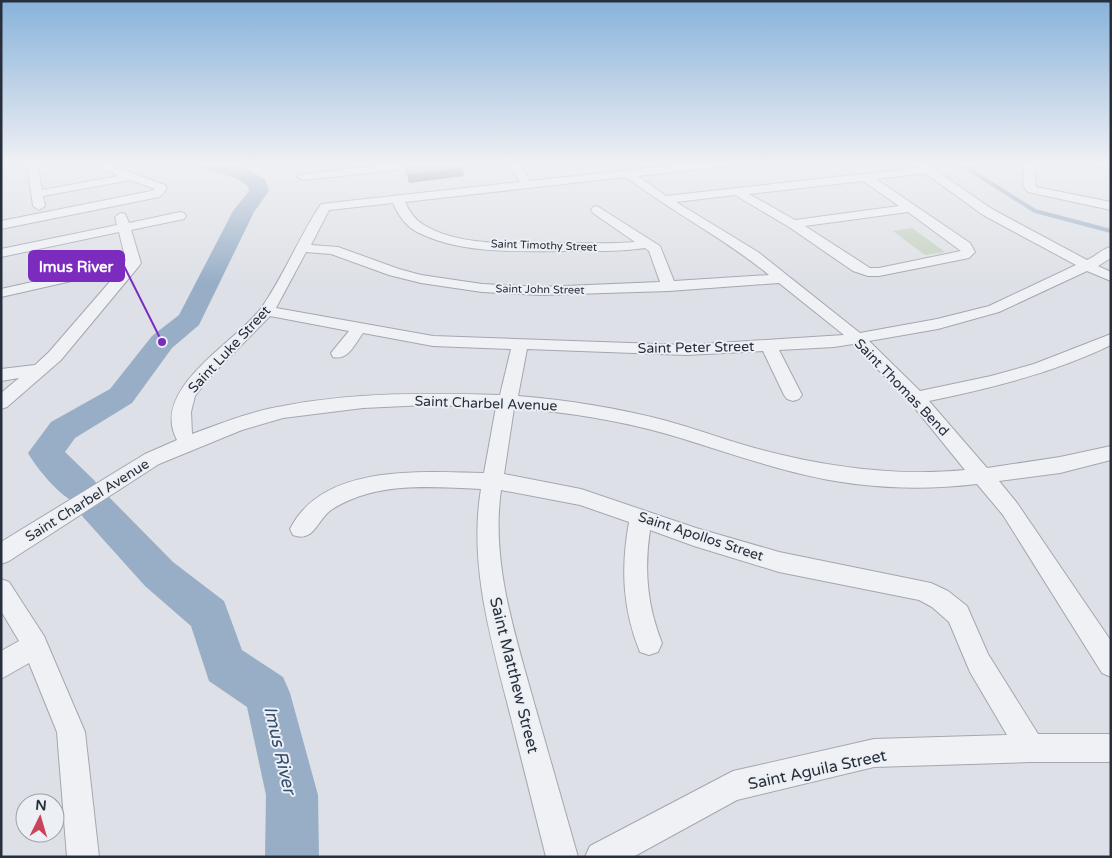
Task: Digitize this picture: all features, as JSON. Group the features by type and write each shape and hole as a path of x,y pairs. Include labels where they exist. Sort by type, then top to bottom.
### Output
{"street":[{"path":"39,203 41,217"},
{"path":"1,225 110,203"},
{"path":"325,207 361,203"},
{"name":"Saint Timothy Street","path":"399,203 409,219 420,228 440,237 497,245 526,246 613,247 648,244"},
{"name":"Saint Thomas Bend","path":"669,203 724,235 783,278 858,339 916,398 1010,509 1111,664"},
{"path":"757,203 793,224 858,268 868,272 878,272 964,255 968,252 965,246 903,203"},
{"path":"973,203 994,218 1111,277"},
{"path":"1096,203 1111,206"},
{"name":"Saint Luke Street","path":"188,442 182,432 182,412 186,395 202,375 267,311 325,207"},
{"path":"793,224 910,208"},
{"path":"596,210 655,249 669,287"},
{"path":"1,253 122,222 180,216"},
{"path":"122,222 134,263"},
{"name":"Saint John Street","path":"302,248 333,250 394,272 450,284 541,290 736,284 783,278"},
{"name":"Saint Peter Street","path":"267,311 433,341 687,350 858,339 938,324 994,308 1087,266 1103,258 1110,251"},
{"path":"1,293 134,263"},
{"path":"1,403 42,369 68,342 134,263"},
{"path":"339,353 359,328"},
{"path":"916,398 1024,374 1056,364 1111,339"},
{"name":"Saint Matthew Street","path":"520,343 507,401 487,516 496,612 562,857"},
{"path":"768,345 792,395"},
{"path":"1,375 42,369"},
{"name":"Saint Charbel Avenue","path":"9,550 152,459 188,442 236,425 273,415 323,406 363,402 426,399 507,401 565,406 668,428 751,454 802,467 846,475 906,480 983,476 1028,468 1060,465 1111,453"},
{"name":"Saint Charbel Avenue","path":"1028,468 1052,458 1111,444"},
{"name":"Saint Apollos Street","path":"301,529 310,516 322,505 352,490 370,485 403,479 493,481 524,485 581,497 694,537 779,562 923,590 940,599 958,614 979,663 1031,748"},
{"path":"641,517 634,578 639,620 649,643"},
{"path":"1,589 35,645 71,732 83,857"},
{"path":"1,666 35,645"},
{"name":"Saint Aguila Street","path":"601,857 733,786 874,753 1031,748 1111,748"}],"green space":[{"path":"912,228 945,252 925,255 893,231"}],"waterway":[{"name":"Imus River","path":"82,491 45,453 63,430 121,396 162,342 190,319 244,211 250,203"},
{"path":"1022,203 1035,211 1111,231"},
{"name":"Imus River","path":"96,507 159,574 209,615 225,665 267,693 292,795 292,857"}],"place":[{"name":"Imus River","path":"162,342"}]}
